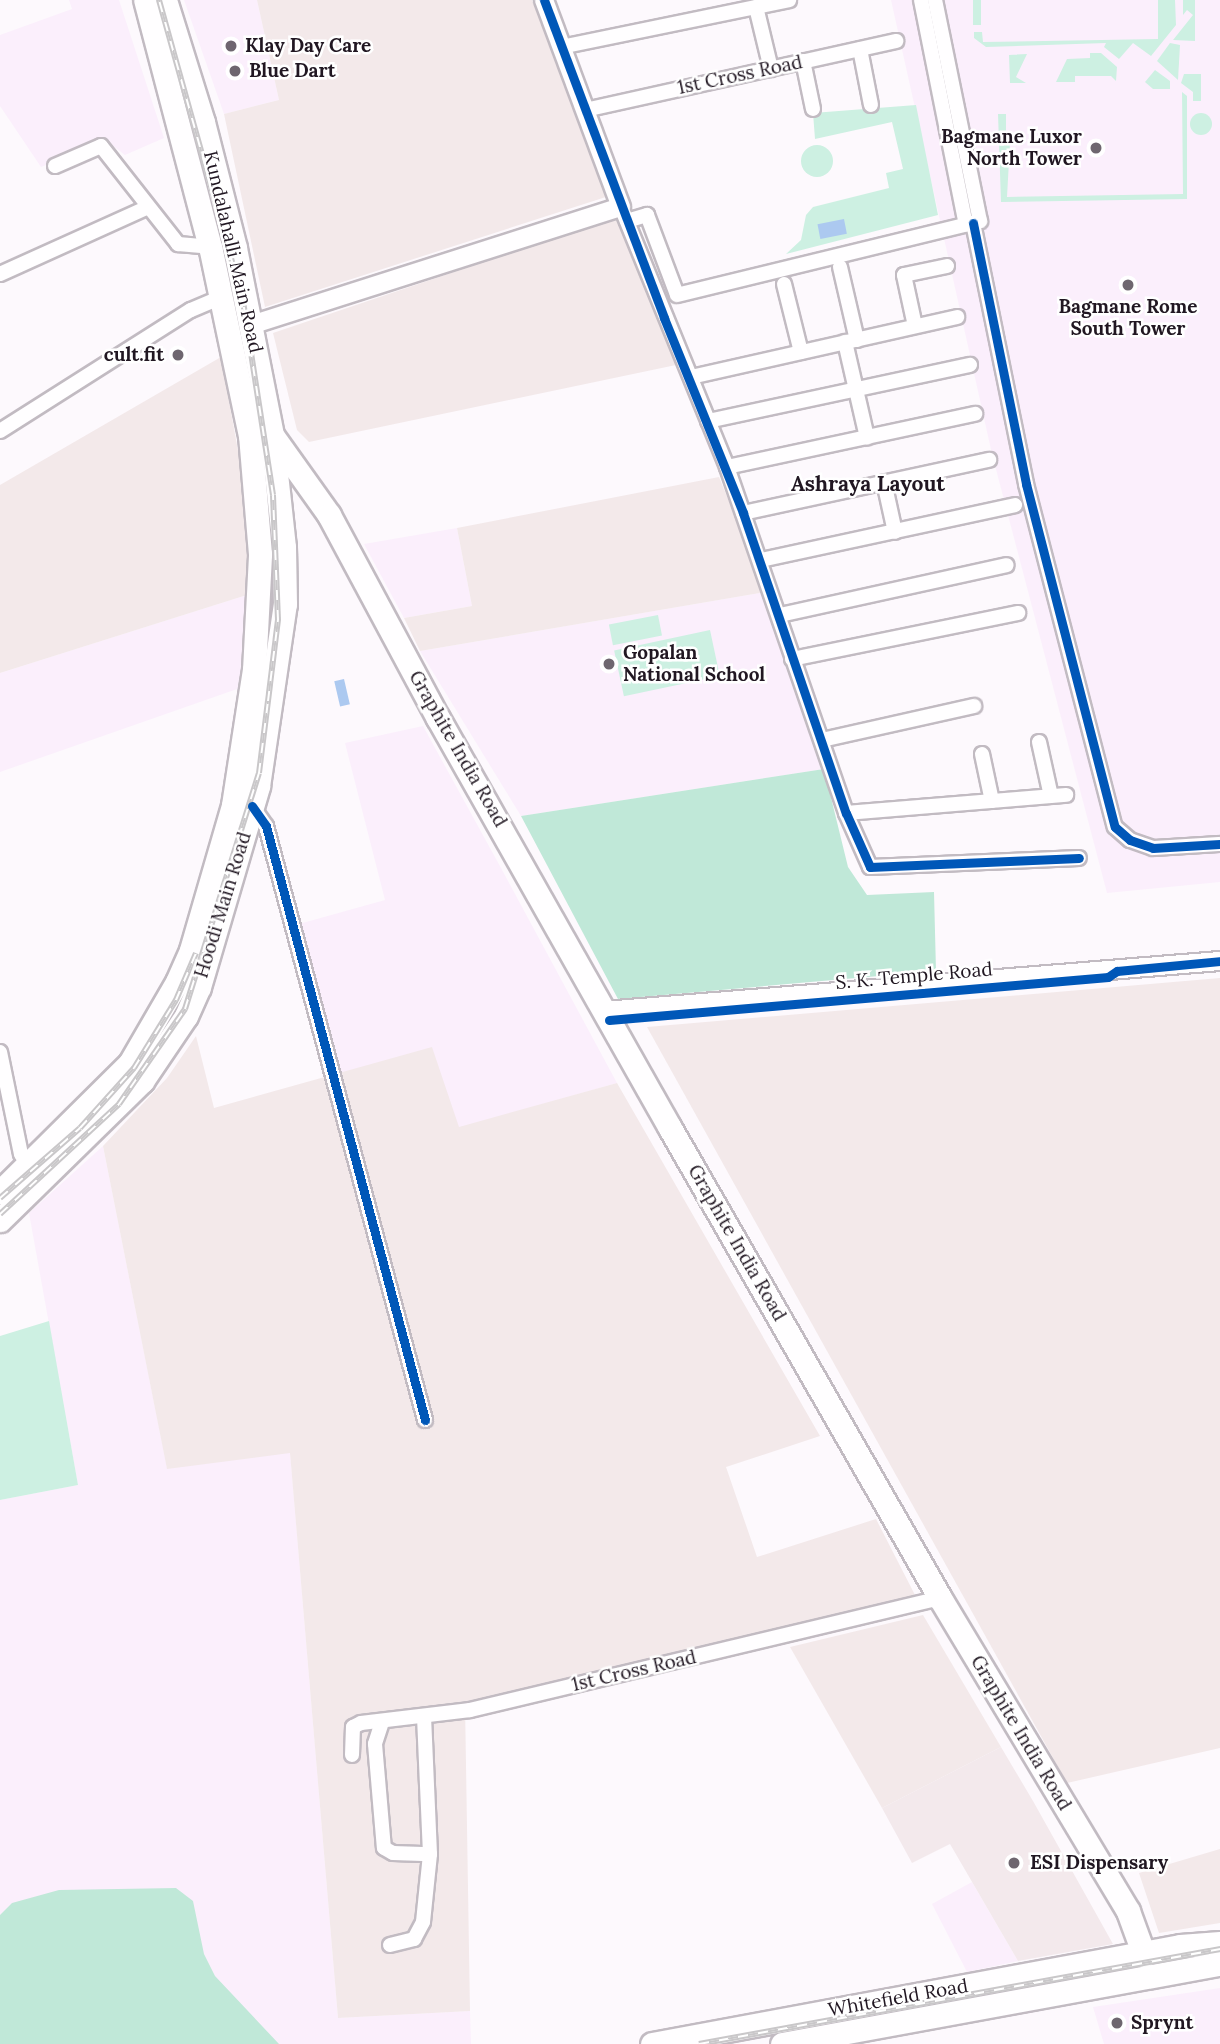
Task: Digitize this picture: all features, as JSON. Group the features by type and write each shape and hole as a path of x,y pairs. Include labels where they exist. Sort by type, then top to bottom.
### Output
{"main road":[{"name":"Kundalahalli Main Road","path":"145,0 211,247 222,298 261,435 315,496"},
{"name":"Kundalahalli Main Road","path":"165,0 204,122 251,325 261,435 258,491"},
{"name":"Hoodi Main Road","path":"0,1220 142,1081 186,1016 252,806 285,604 280,486 261,435"},
{"name":"Hoodi Main Road","path":"0,1192 130,1063 156,1023 191,950 233,805 254,670 260,612 258,491"},
{"name":"Graphite India Road","path":"315,496 607,1016 940,1598 1128,1911 1144,1955"},
{"path":"1144,1955 1180,1946 1220,1943"},
{"name":"Whitefield Road","path":"652,2044 1144,1955"},
{"name":"Whitefield Road","path":"782,2044 1220,1964"}],"street":[{"path":"544,0 624,214 744,513 846,813 870,867 1079,858"},
{"path":"561,47 789,0"},
{"path":"921,0 973,223 1026,484 1115,827 1130,840 1153,848 1220,844"},
{"path":"935,0 973,223"},
{"path":"761,4 771,69"},
{"name":"1st Cross Road","path":"585,110 896,41"},
{"path":"860,49 872,105"},
{"path":"803,61 813,109"},
{"path":"55,166 101,146 146,208 178,244 211,247"},
{"path":"0,274 146,208"},
{"path":"251,325 624,214 646,215 677,295 973,223"},
{"path":"915,326 904,275 947,266"},
{"path":"840,267 856,389 867,437"},
{"path":"784,284 801,352"},
{"path":"0,431 191,310 222,298"},
{"path":"691,377 957,317"},
{"path":"708,421 970,365"},
{"path":"726,467 975,414"},
{"path":"744,513 989,460"},
{"path":"884,482 895,532"},
{"path":"761,560 1015,505"},
{"path":"780,615 1007,565"},
{"path":"792,659 1018,613"},
{"path":"822,740 974,706"},
{"path":"1039,743 1051,796"},
{"path":"982,754 992,801"},
{"path":"846,813 1066,794"},
{"path":"252,806 266,826 425,1420"},
{"name":"S. K. Temple Road","path":"607,1016 1107,967 1117,971 1220,961"},
{"path":"0,1052 21,1154 28,1165"},
{"name":"1st Cross Road","path":"352,1755 353,1727 470,1710 940,1598"},
{"path":"390,1945 414,1939 424,1922 430,1854 424,1716"},
{"path":"382,1722 375,1744 384,1848 393,1853 430,1854"}],"shaded area":[{"path":"69,0 119,0 164,138 125,155 107,141 41,167 0,106 0,35 72,9"},
{"path":"184,0 257,0 279,100 224,114"},
{"path":"257,0 532,0 609,196 265,307 224,114 279,100"},
{"path":"891,0 1220,0 1220,882 1107,893 992,454"},
{"path":"617,217 676,365 309,442 297,430 273,333"},
{"path":"221,357 249,511 250,594 0,673 0,485"},
{"path":"719,477 766,592 420,651 404,618 472,606 457,528"},
{"path":"457,528 472,606 404,618 364,544"},
{"path":"766,592 824,769 521,816 420,651"},
{"path":"250,594 240,688 0,772 0,673"},
{"path":"423,726 617,1083 459,1128 337,1074 299,924 385,900 345,743"},
{"path":"1220,978 1220,1748 1067,1783 647,1027"},
{"path":"196,1036 214,1108 432,1047 459,1127 617,1083 820,1436 726,1467 757,1557 876,1519 915,1595 465,1703 470,2011 338,2018 290,1453 167,1469 103,1146 167,1078"},
{"path":"103,1146 167,1468 290,1452 338,2018 470,2011 471,2044 0,2044 0,1500 78,1485 29,1213"},
{"path":"923,1615 1001,1747 882,1808 790,1647"},
{"name":"ESI Dispensary","path":"1001,1747 1113,1944 1018,1961 950,1844 912,1863 882,1808"},
{"path":"1220,1849 1220,1923 1159,1933 1139,1873"},
{"path":"972,1882 1018,1961 967,1972 932,1904"},
{"path":"1220,1988 1220,2044 1104,2044 1093,2007"}],"green space":[{"path":"973,0 981,0 981,25 973,25"},
{"path":"1158,0 1175,0 1176,25 1151,56 1133,43 1119,59 1104,47 1106,43 986,47 974,38 974,32 982,32 983,42 1158,39"},
{"path":"1183,0 1195,0 1195,41 1173,40 1193,15 1187,10 1183,15"},
{"path":"1170,43 1180,45 1178,80 1157,61"},
{"path":"1090,53 1101,53 1117,67 1116,81 1111,76 1075,76 1075,82 1056,82 1067,59 1090,58"},
{"path":"1027,54 1016,77 1026,83 1010,83 1009,55"},
{"path":"1155,70 1170,81 1170,89 1153,89 1145,82"},
{"path":"1184,74 1201,74 1201,101 1193,101 1193,92 1181,83"},
{"path":"1182,92 1187,96 1187,199 1001,202 998,114 1006,114 1006,143 1010,143 1007,197 1183,194"},
{"path":"916,105 938,215 786,254 801,240 806,215 813,207 889,188 886,173 903,169 892,122 815,139 813,113"},
{"path":"1201,113 1209,116 1212,124 1209,132 1201,135 1193,132 1190,124 1193,116"},
{"path":"817,145 828,150 833,161 828,172 817,177 806,172 801,161 806,150"},
{"path":"658,615 662,636 613,645 609,625"},
{"path":"710,630 720,676 624,696 614,650"},
{"path":"824,769 848,867 867,895 934,892 936,971 618,999 521,816"},
{"path":"49,1321 78,1485 0,1500 0,1336"},
{"path":"176,1888 193,1901 204,1954 215,1976 279,2044 0,2044 0,1915 12,1903 59,1890"}],"water":[{"path":"844,219 847,234 820,239 817,224"},
{"path":"344,679 350,704 340,707 334,681"}],"railway":[{"path":"0,1214 119,1104 185,1009 259,773 278,620 273,495 243,301 159,0"},
{"path":"0,1198 80,1128 134,1068 176,1000 196,953"},
{"path":"699,2044 1220,1949"}],"cycle path":[{"path":"544,0 664,318 743,513 846,813 870,867 1079,858"},
{"path":"973,223 1026,484 1115,827 1130,840 1153,848 1220,844"},
{"path":"252,806 266,826 425,1420"},
{"path":"609,1020 1108,977 1117,971 1220,961"}],"place":[{"name":"Klay Day Care","path":"231,46"},
{"name":"Blue Dart","path":"235,71"},
{"name":"Bagmane Luxor North Tower","path":"1096,148"},
{"name":"Bagmane Rome South Tower","path":"1128,285"},
{"name":"cult.fit","path":"178,355"},
{"name":"Gopalan National School","path":"609,664"},
{"name":"ESI Dispensary","path":"1014,1863"},
{"name":"Sprynt","path":"1117,2023"}],"district":[{"name":"Ashraya Layout","path":"868,484"}]}
